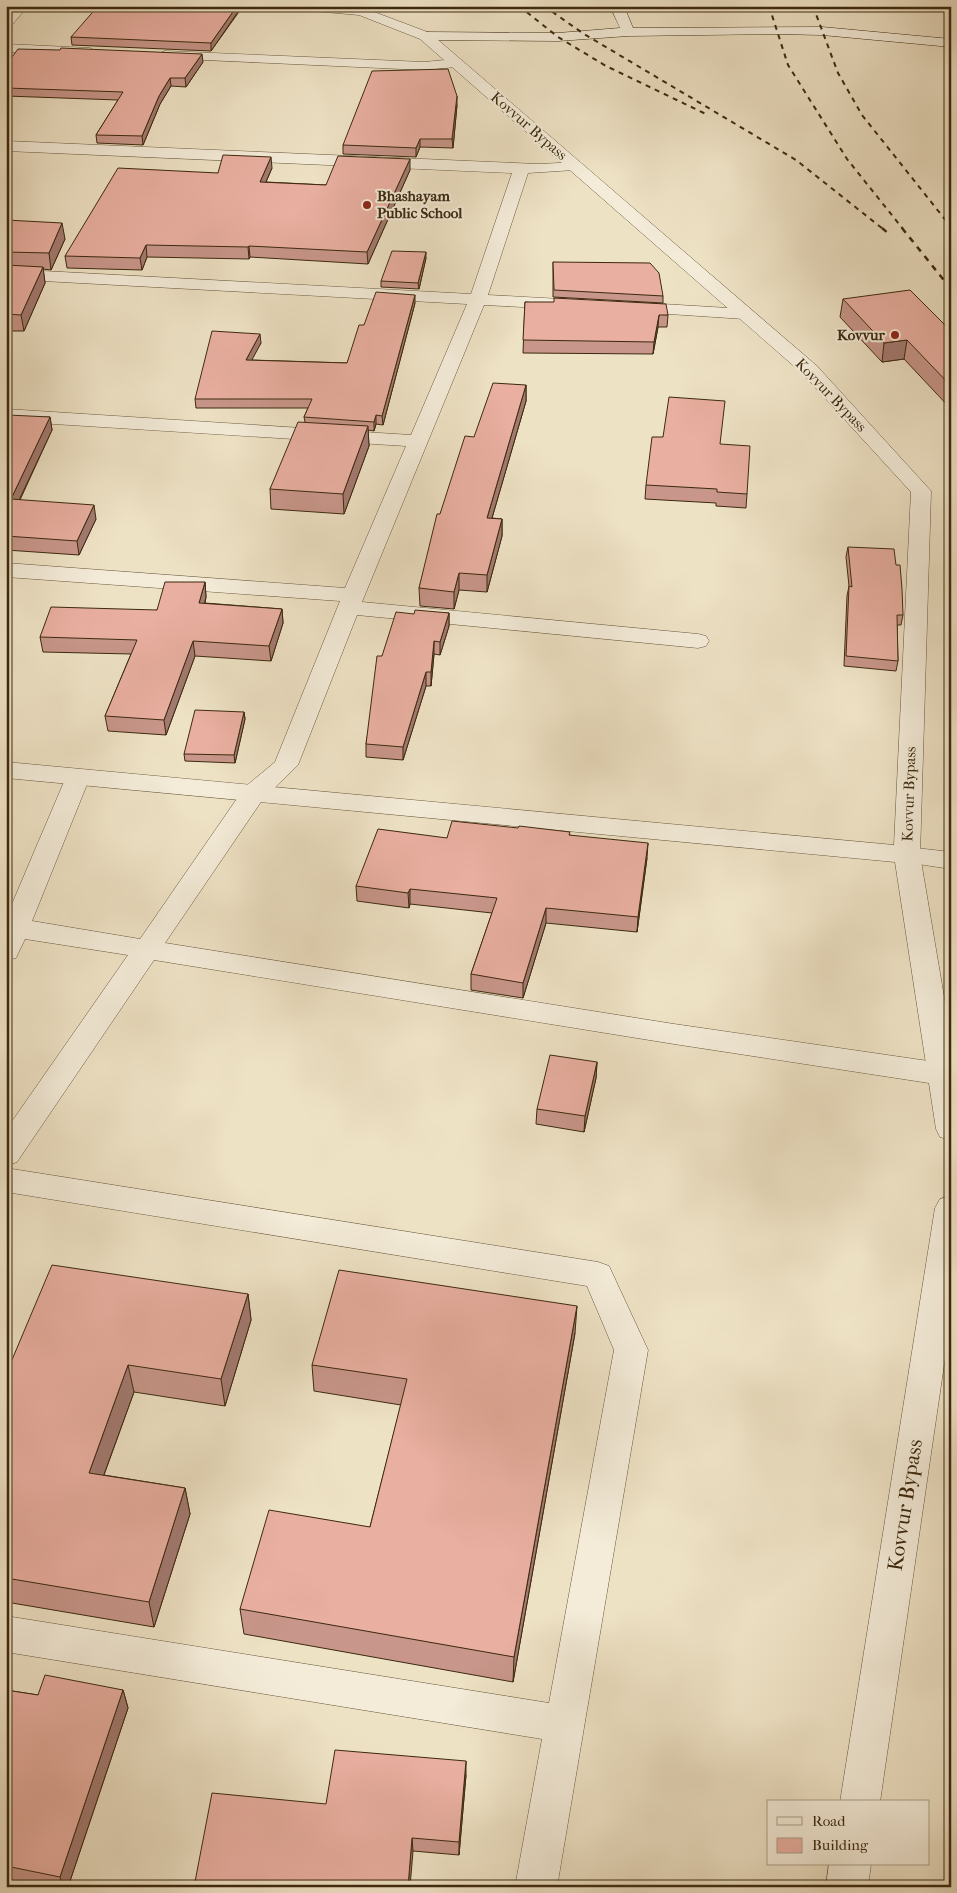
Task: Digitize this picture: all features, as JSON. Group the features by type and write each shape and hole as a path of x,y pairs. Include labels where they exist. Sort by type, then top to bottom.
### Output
{"street":[{"path":"6,23 21,6"},
{"path":"302,6 361,11 425,36 558,37 628,32 776,30 822,31 951,43"},
{"path":"617,6 628,32"},
{"name":"Kovvur Bypass","path":"425,36 810,370 922,492 907,855 951,1129"},
{"path":"6,48 106,52"},
{"path":"155,54 424,66 456,63"},
{"path":"6,146 538,169 574,165"},
{"path":"6,1154 254,794 286,764 351,601 478,299 521,168"},
{"path":"6,274 577,305"},
{"path":"617,307 746,314"},
{"path":"6,415 418,441"},
{"path":"6,570 351,601 698,641"},
{"path":"6,770 907,855 951,861"},
{"path":"78,777 11,939 147,949 664,1033 942,1074"},
{"path":"6,1180 598,1275 631,1350 536,1887"},
{"name":"Kovvur Bypass","path":"860,1800 946,1264 951,1208"},
{"path":"6,1634 565,1724"},
{"path":"847,1887 850,1866"}],"building":[{"path":"98,6 237,6 211,43 71,37"},
{"path":"61,48 202,54 185,78 170,78 159,96 142,136 96,135 123,92 6,88 6,65 18,49 60,50"},
{"path":"448,69 457,96 452,139 420,139 416,148 343,145 372,71"},
{"path":"223,155 271,157 260,182 326,185 338,156 410,159 367,252 249,246 146,245 140,258 65,256 118,168 218,173"},
{"path":"6,220 62,223 49,253 6,252"},
{"path":"392,251 426,252 418,283 381,281"},
{"path":"553,262 650,263 659,273 663,296 554,290"},
{"path":"6,265 43,267 21,315 6,314"},
{"path":"910,290 951,331 951,386 907,340 884,343 843,299"},
{"path":"376,292 415,295 382,416 376,415 374,422 304,417 312,399 195,399 212,331 260,334 246,360 347,363 359,325 364,325"},
{"path":"554,298 666,304 668,315 659,315 654,342 523,340 525,302 554,302"},
{"path":"493,383 526,385 487,518 502,519 487,575 459,573 454,592 419,588 437,514 440,514 465,436 474,437"},
{"path":"669,397 725,401 720,444 750,446 747,494 717,492 717,489 646,485 652,437 663,437"},
{"path":"8,415 50,417 11,499 94,505 77,541 6,536 6,418"},
{"path":"298,422 368,426 343,494 270,489"},
{"path":"848,547 894,549 896,565 900,565 903,615 897,615 898,661 846,656 849,586 852,587"},
{"path":"165,582 205,582 199,603 282,609 269,646 193,641 164,720 105,716 137,640 40,637 51,607 157,610"},
{"path":"415,610 449,613 440,642 434,641 431,672 426,672 403,747 366,744 377,656 382,656 396,612 414,614"},
{"path":"195,710 244,712 234,755 184,754"},
{"path":"452,821 518,828 519,826 570,832 569,835 648,843 638,917 546,908 523,983 471,974 497,898 410,889 408,893 356,886 378,829 447,838"},
{"path":"550,1055 597,1062 585,1116 537,1109"},
{"path":"52,1265 248,1294 221,1379 128,1365 89,1473 185,1488 149,1602 6,1578 6,1374"},
{"path":"339,1270 577,1306 514,1657 240,1609 269,1510 370,1527 407,1379 312,1365"},
{"path":"45,1675 123,1690 60,1877 6,1866 6,1690 38,1695"},
{"path":"335,1750 466,1761 459,1842 412,1838 408,1887 194,1887 212,1793 326,1804"},
{"path":"71,1882 97,1887 70,1887"}],"railway":[{"path":"519,6 558,37 606,66 708,115"},
{"path":"544,6 584,34 796,160 883,229"},
{"path":"769,6 788,65 847,159 903,229"},
{"path":"813,6 838,73 862,115 951,227"},
{"path":"882,228 889,234"},
{"path":"902,228 951,289"}],"place":[{"name":"Bhashayam Public School","path":"367,205"},
{"name":"Kovvur","path":"895,335"}]}
